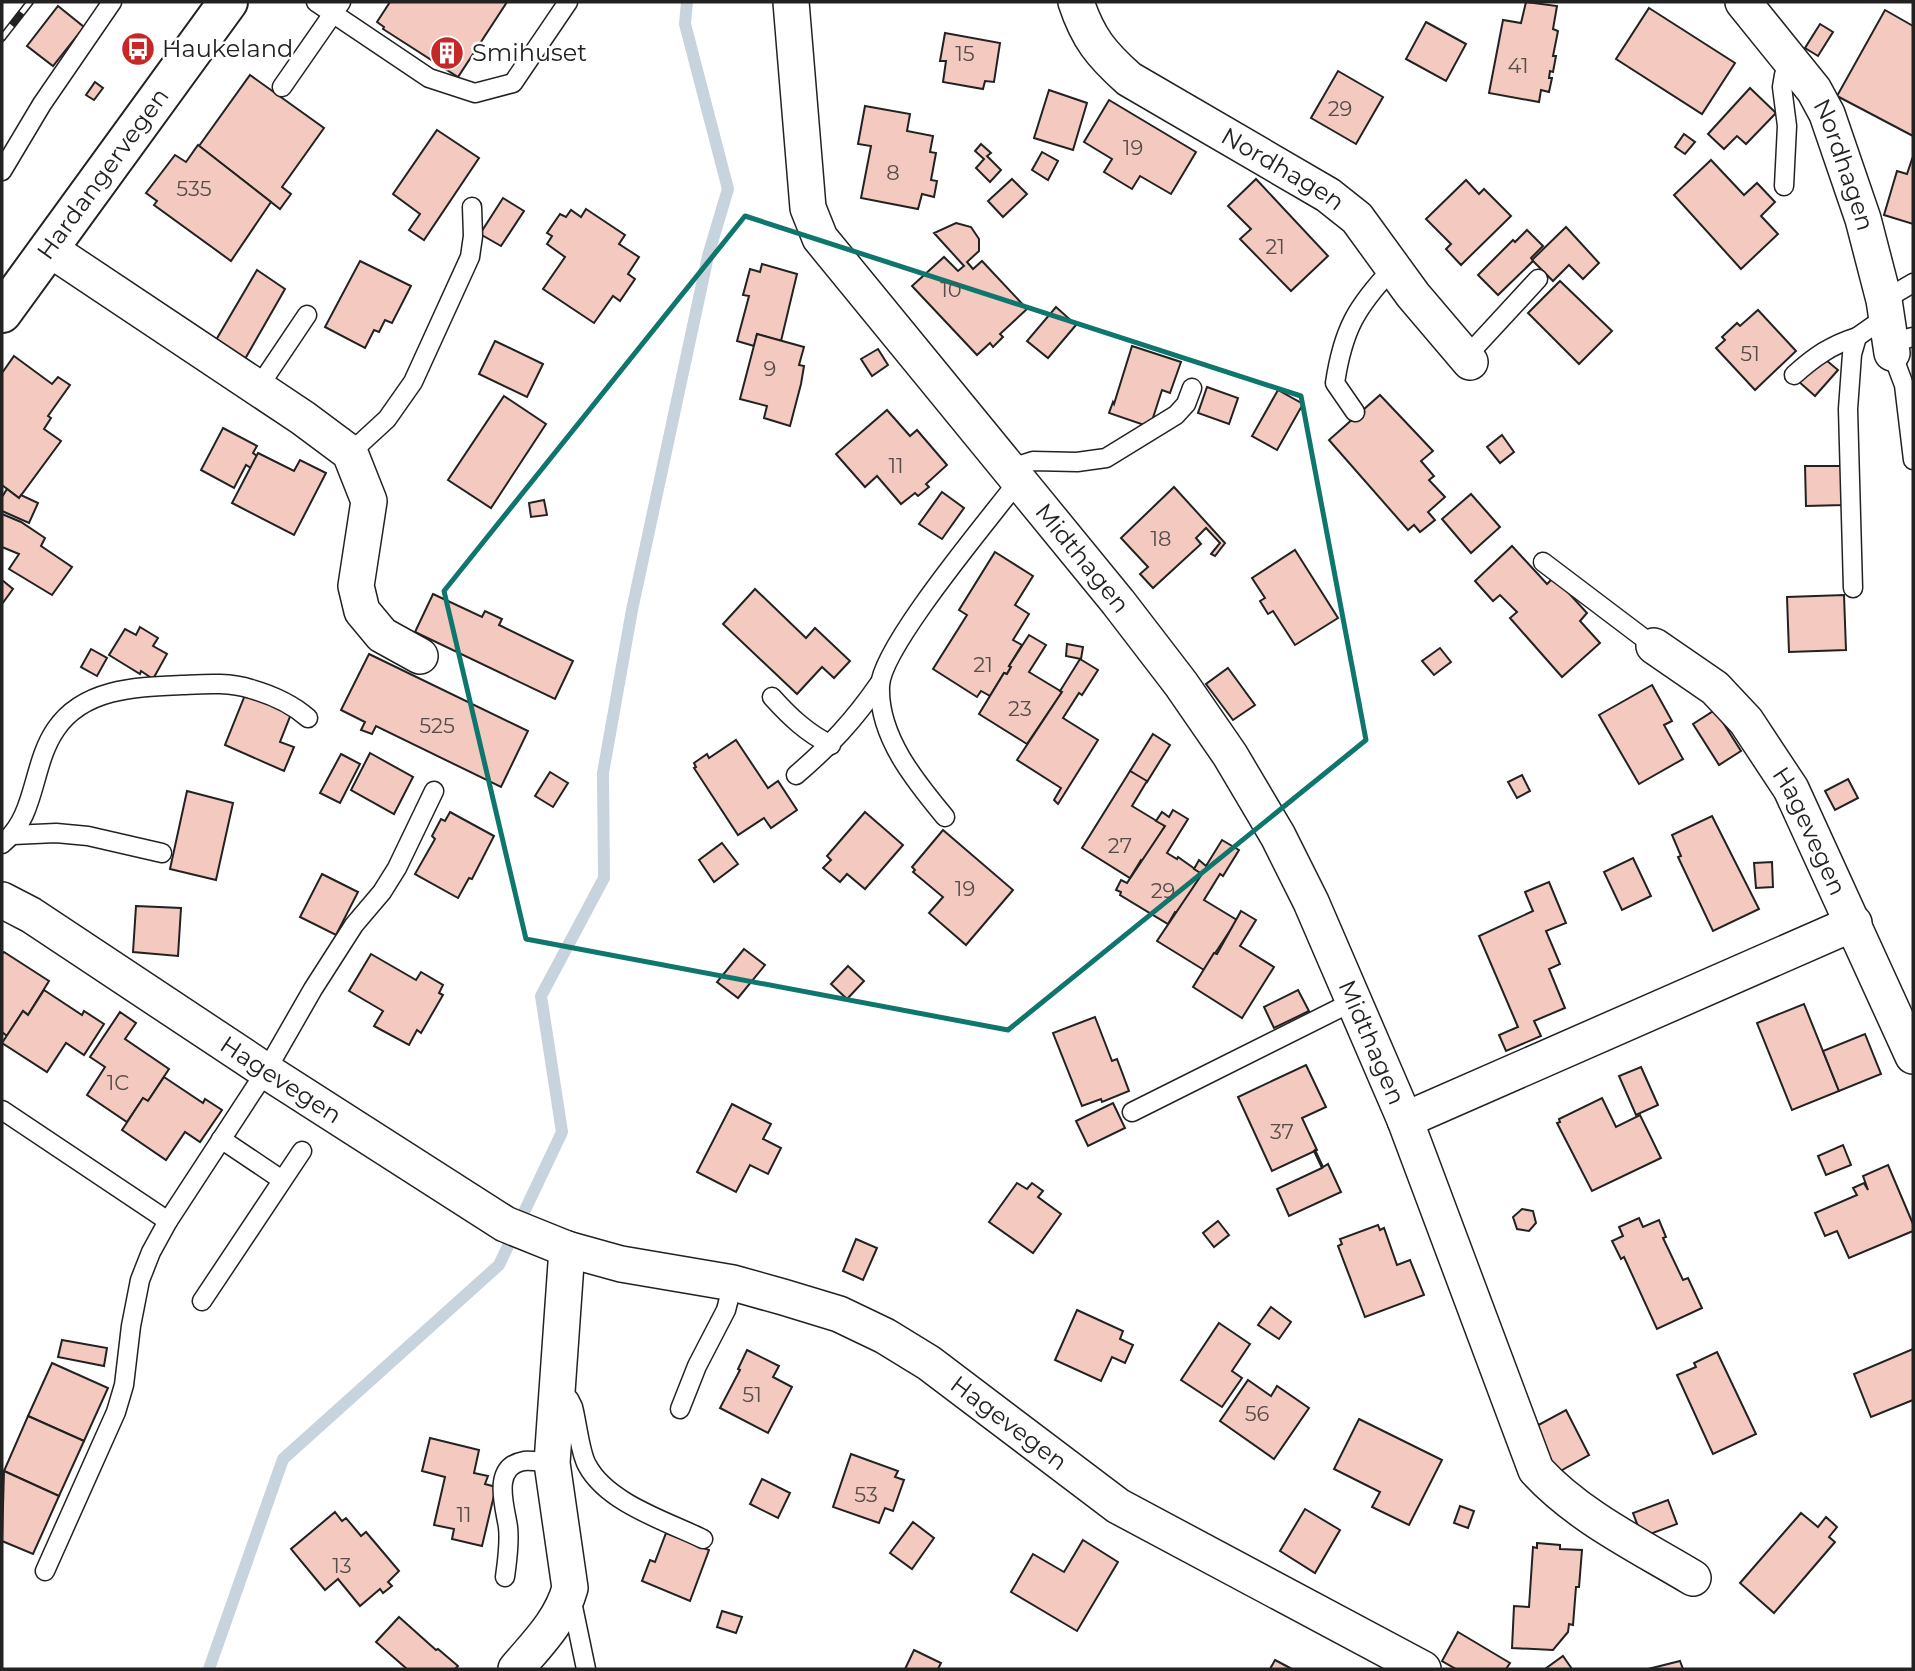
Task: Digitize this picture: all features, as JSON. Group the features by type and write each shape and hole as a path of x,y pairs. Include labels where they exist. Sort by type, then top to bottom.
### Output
{"main road":[{"name":"Hardangervegen","path":"2,313 228,2"}],"street":[{"name":"Midthagen","path":"791,2 808,208 820,238 1142,633 1230,755 1278,836 1311,902 1405,1120 1536,1470 1578,1508 1693,1578"},
{"name":"Nordhagen","path":"1076,2 1081,17 1101,53 1129,79 1328,195 1357,218 1393,268 1468,360"},
{"name":"Nordhagen","path":"1743,2 1814,90 1827,114 1897,322"},
{"path":"48,248 258,388 350,453 369,501 356,586 362,611 382,635 420,656"},
{"name":"Hagevegen","path":"1654,646 1714,688 1746,721 1791,789 1913,1056"},
{"name":"Hagevegen","path":"2,900 30,915 505,1224 552,1244 621,1264 733,1283 839,1314 885,1336 929,1363 1118,1506 1374,1658 1423,1669"},
{"name":"Midthagen","path":"1405,1120 1854,923"},
{"path":"516,1669 556,1621 564,1608 570,1588 552,1463 558,1390 552,1244"}],"lane":[{"path":"2,171 7,152 112,2"},
{"path":"316,2 337,8 429,78 475,93 513,83 568,2"},
{"path":"282,88 337,8"},
{"path":"1784,186 1787,126 1782,87 1784,75 1792,62"},
{"path":"350,453 387,419 412,382 470,257 473,236 472,207"},
{"path":"1355,412 1335,383 1339,356 1348,327 1361,305 1393,268"},
{"path":"1468,360 1538,279"},
{"path":"258,388 307,315"},
{"path":"1794,375 1816,355 1834,344 1897,322 1913,460"},
{"path":"1853,588 1848,409 1852,354 1857,337"},
{"path":"796,775 831,745 855,718 879,684 888,661 922,607 1015,474 1033,461 1106,458 1176,415 1186,404 1192,388"},
{"path":"1543,562 1654,646"},
{"path":"8,839 23,820 43,754 56,730 73,710 93,698 134,687 223,683 251,689 294,706 308,718"},
{"path":"879,684 881,710 895,743 914,780 945,817"},
{"path":"772,697 795,722 831,745"},
{"path":"45,1571 116,1412 124,1385 140,1280 151,1252 168,1221 266,1071 320,978 354,925 382,892 397,868 434,791"},
{"path":"8,839 55,833 88,836 162,853"},
{"path":"1132,1112 1354,1001"},
{"path":"2,1110 168,1221"},
{"path":"221,1139 282,1181"},
{"path":"202,1301 302,1151"},
{"path":"680,1409 697,1366 726,1310 733,1283"},
{"path":"558,1390 569,1399 573,1407 586,1463 601,1484 621,1500 703,1539"},
{"path":"505,1577 508,1528 502,1483 508,1469 523,1461 552,1463"},
{"path":"570,1588 586,1669"}],"highlighted area":[{"path":"745,216 1301,396 1366,740 1008,1030 526,939 444,591"}],"building":[{"name":"Smihuset","path":"390,2 507,2 458,77 383,29 377,22"},
{"path":"1526,2 1557,6 1553,29 1558,31 1553,56 1556,56 1549,78 1552,78 1549,92 1541,90 1539,102 1489,93 1503,20 1521,23"},
{"path":"58,6 84,27 53,66 27,46"},
{"path":"1649,8 1735,63 1702,114 1616,59"},
{"path":"1885,10 1913,26 1913,136 1837,96"},
{"path":"1426,22 1466,44 1446,81 1406,59"},
{"path":"1820,24 1833,32 1818,56 1805,48"},
{"path":"945,33 1000,43 994,82 985,81 983,89 943,82 946,61 940,61"},
{"path":"1338,71 1383,97 1356,144 1311,118"},
{"path":"250,75 324,128 282,187 291,194 280,209 199,146"},
{"path":"95,82 103,88 94,100 86,95"},
{"path":"1750,88 1776,113 1746,144 1737,136 1724,149 1708,134"},
{"path":"1049,90 1087,103 1073,150 1034,138"},
{"path":"1109,100 1196,152 1171,194 1140,176 1132,189 1104,172 1112,159 1084,142"},
{"path":"865,106 910,114 907,131 933,136 930,152 936,153 931,180 937,181 934,197 922,194 918,209 861,198 871,146 858,144"},
{"path":"437,130 479,158 424,240 409,230 420,214 393,194"},
{"path":"1684,134 1695,142 1685,154 1675,147"},
{"path":"981,144 991,153 987,156 1001,170 990,182 976,168 984,159 975,151"},
{"path":"198,145 271,202 231,261 154,205 157,201 146,193 175,155 186,162"},
{"path":"1042,152 1058,161 1048,180 1032,170"},
{"path":"1912,159 1913,224 1884,215 1897,171 1907,174"},
{"path":"1711,160 1744,195 1757,183 1775,202 1761,216 1778,234 1741,269 1674,195"},
{"path":"1012,179 1027,194 1003,217 988,201"},
{"path":"1256,179 1328,256 1291,291 1240,239 1251,229 1228,206"},
{"path":"1466,180 1479,194 1484,189 1511,216 1461,265 1446,249 1451,244 1426,219"},
{"path":"503,198 524,211 501,246 480,234"},
{"path":"586,209 625,235 619,244 639,257 628,274 635,279 620,301 613,296 594,323 543,289 565,257 547,244 552,236 547,233 560,214 566,217 571,210 581,217"},
{"path":"956,223 971,227 979,239 979,251 967,262 973,269 982,261 1027,309 1000,334 1003,337 993,347 990,343 977,355 912,286 944,257 958,271 964,266 934,233"},
{"path":"1566,227 1599,263 1583,279 1569,265 1553,281 1532,260"},
{"path":"1527,230 1543,246 1531,258 1533,261 1498,295 1478,275 1513,240 1515,242"},
{"path":"360,261 411,286 392,323 385,320 379,332 374,330 365,348 325,327"},
{"path":"762,264 797,274 781,341 757,334 754,346 737,341 749,296 743,295 750,269 760,272"},
{"path":"257,270 285,289 245,359 216,340"},
{"path":"1560,281 1612,331 1579,364 1528,313"},
{"path":"1056,307 1076,325 1048,358 1027,341"},
{"path":"1758,310 1796,351 1755,390 1716,348 1725,340 1722,337 1737,323 1740,326"},
{"path":"757,334 804,347 799,365 804,366 801,384 790,426 764,418 767,406 740,399"},
{"path":"495,341 543,364 527,397 479,374"},
{"path":"1132,346 1181,362 1170,393 1162,390 1150,427 1109,413"},
{"path":"878,349 888,365 872,376 861,359"},
{"path":"1820,355 1838,370 1815,396 1798,381"},
{"path":"14,356 52,384 58,377 70,385 48,416 51,418 44,429 61,441 19,498 2,485 2,373"},
{"path":"1207,387 1238,398 1229,424 1198,413"},
{"path":"1278,390 1303,404 1277,450 1252,436"},
{"path":"1380,395 1433,451 1421,461 1434,476 1429,480 1445,497 1428,512 1435,520 1420,532 1414,525 1408,530 1329,440"},
{"path":"504,396 546,424 491,508 448,480"},
{"path":"887,410 910,436 917,430 947,465 926,484 929,487 918,496 915,493 901,504 877,476 865,487 836,454"},
{"path":"223,428 257,446 253,453 257,456 251,468 246,465 234,488 201,470"},
{"path":"1502,435 1514,452 1500,463 1487,447"},
{"path":"258,453 294,471 300,460 326,473 294,535 232,503"},
{"path":"1805,466 1844,466 1844,505 1806,506"},
{"path":"1174,487 1225,543 1215,556 1211,554 1220,543 1206,528 1196,538 1201,544 1153,588 1140,574 1148,567 1121,538"},
{"path":"7,489 19,498 21,495 38,503 29,523 2,511 2,497"},
{"path":"942,492 964,508 942,539 919,524"},
{"path":"1471,494 1500,527 1471,553 1442,519"},
{"path":"544,500 547,515 531,517 529,503"},
{"path":"2,514 21,522 45,538 41,546 72,567 52,595 9,569 19,554 2,547"},
{"path":"1512,546 1547,584 1554,577 1587,613 1580,621 1600,643 1562,677 1510,618 1517,612 1500,595 1493,601 1475,581"},
{"path":"1295,550 1338,618 1295,645 1273,611 1268,614 1260,601 1265,598 1252,578"},
{"path":"995,552 1033,576 1015,605 1029,614 1013,640 1022,645 1007,674 1004,673 990,696 981,691 977,697 933,669 967,615 959,610"},
{"path":"2,580 13,589 2,604"},
{"path":"755,589 806,638 815,628 850,661 834,678 822,667 797,694 723,624"},
{"path":"433,594 482,617 485,611 502,619 499,625 573,661 555,699 415,632"},
{"path":"1844,595 1846,650 1789,652 1787,597"},
{"path":"140,627 158,638 153,646 167,654 153,679 109,655 125,629 136,635"},
{"path":"1029,635 1046,645 1029,672 1062,692 1027,744 979,714 1004,673 1007,674 1011,667 1009,666"},
{"path":"1067,644 1083,647 1081,659 1066,656"},
{"path":"1440,648 1451,662 1434,675 1422,661"},
{"path":"91,649 107,658 97,676 81,667"},
{"path":"369,654 528,731 501,787 376,726 372,734 361,730 365,722 341,710"},
{"path":"1080,659 1098,670 1063,718 1098,740 1058,804 1054,800 1061,788 1017,760 1062,692 1060,691"},
{"path":"1228,668 1255,705 1233,720 1206,684"},
{"path":"1652,685 1672,721 1664,725 1683,759 1639,784 1599,715"},
{"path":"247,690 293,709 280,742 294,747 284,771 225,745"},
{"path":"1715,710 1741,751 1719,765 1693,724"},
{"path":"1153,734 1170,745 1147,782 1130,771"},
{"path":"736,740 768,788 778,781 797,810 771,828 764,818 738,835 694,768 694,763 707,754 709,758"},
{"path":"370,753 413,777 394,814 351,790"},
{"path":"341,754 360,764 340,803 320,793"},
{"path":"1130,771 1147,781 1132,806 1165,826 1130,878 1082,848"},
{"path":"550,772 568,783 553,807 535,796"},
{"path":"1522,775 1530,791 1517,798 1508,782"},
{"path":"1848,779 1858,798 1835,810 1825,791"},
{"path":"187,791 233,803 216,880 170,869"},
{"path":"1173,810 1188,819 1167,853 1177,859 1178,857 1202,874 1168,924 1116,890 1121,880 1127,883 1165,826 1156,821 1162,812 1169,817"},
{"path":"450,812 494,836 472,879 469,878 458,898 415,874 435,839 432,836 441,819 445,821"},
{"path":"865,812 903,845 865,889 847,874 840,882 823,868 831,860 827,856"},
{"path":"1712,816 1759,909 1713,931 1678,857 1681,856 1672,835"},
{"path":"943,830 1013,890 966,945 929,913 943,897 913,872 915,870 912,867"},
{"path":"1222,840 1239,850 1204,900 1237,920 1204,970 1157,941 1202,874 1194,869 1199,860 1206,866"},
{"path":"722,843 738,864 714,882 699,860"},
{"path":"1633,858 1651,896 1622,910 1604,872"},
{"path":"1772,862 1773,887 1756,888 1754,863"},
{"path":"322,874 358,892 336,935 300,917"},
{"path":"1549,882 1566,923 1546,931 1560,964 1549,969 1565,1008 1534,1021 1541,1036 1506,1051 1499,1035 1518,1027 1479,936 1533,911 1525,892"},
{"path":"136,906 181,908 178,956 133,952"},
{"path":"1241,911 1256,920 1240,946 1274,967 1242,1018 1193,987 1214,953 1217,954"},
{"path":"744,949 765,965 738,998 717,982"},
{"path":"4,952 49,981 28,1015 23,1011 7,1036 2,1032"},
{"path":"371,954 416,980 421,972 443,985 439,993 443,995 421,1033 417,1030 409,1045 374,1026 383,1011 349,991"},
{"path":"848,966 864,981 847,999 831,984"},
{"path":"44,990 82,1015 84,1011 104,1024 84,1055 66,1043 47,1072 2,1043 23,1011 28,1015"},
{"path":"1298,990 1309,1011 1274,1028 1264,1007"},
{"path":"1804,1004 1839,1091 1792,1110 1757,1023"},
{"path":"120,1012 136,1023 125,1039 169,1069 148,1101 143,1098 127,1122 87,1095 105,1067 90,1057"},
{"path":"1095,1017 1112,1061 1117,1059 1129,1091 1102,1102 1101,1099 1082,1106 1053,1033"},
{"path":"1865,1034 1881,1074 1839,1091 1823,1051"},
{"path":"1306,1065 1326,1107 1302,1118 1317,1150 1272,1171 1238,1097"},
{"path":"1641,1067 1658,1105 1636,1115 1619,1076"},
{"path":"164,1077 203,1103 205,1099 222,1110 200,1142 185,1132 166,1160 122,1130 143,1098 148,1101"},
{"path":"1602,1098 1616,1127 1640,1115 1661,1158 1592,1191 1557,1123 1560,1122 1559,1119"},
{"path":"1113,1103 1125,1128 1088,1146 1076,1121"},
{"path":"732,1104 771,1124 763,1139 781,1148 768,1174 750,1165 736,1192 697,1172"},
{"path":"1843,1145 1851,1165 1826,1175 1818,1156"},
{"path":"1315,1150 1323,1167 1328,1164 1341,1192 1289,1216 1277,1189 1322,1168"},
{"path":"1888,1165 1913,1224 1913,1231 1849,1258 1837,1231 1825,1236 1815,1213 1857,1195 1853,1188 1864,1183 1868,1190 1863,1176"},
{"path":"1017,1183 1027,1189 1032,1183 1043,1191 1038,1197 1061,1214 1033,1253 989,1222"},
{"path":"1522,1209 1533,1211 1536,1223 1529,1231 1517,1229 1513,1217"},
{"path":"1639,1218 1643,1227 1659,1220 1666,1237 1663,1238 1683,1280 1688,1278 1702,1308 1657,1329 1624,1257 1621,1259 1612,1241 1623,1236 1619,1227"},
{"path":"1218,1221 1229,1235 1214,1247 1203,1233"},
{"path":"1378,1225 1380,1230 1384,1228 1397,1265 1410,1260 1424,1295 1365,1317 1338,1246 1342,1244 1340,1239"},
{"path":"856,1239 877,1248 863,1280 843,1271"},
{"path":"1271,1307 1291,1322 1279,1339 1258,1325"},
{"path":"1077,1310 1123,1331 1120,1339 1133,1345 1125,1363 1112,1357 1101,1381 1055,1360"},
{"path":"1219,1323 1250,1344 1232,1371 1242,1378 1222,1407 1181,1380"},
{"path":"62,1340 107,1348 104,1366 58,1357"},
{"path":"1913,1349 1913,1400 1871,1417 1854,1374"},
{"path":"747,1350 779,1366 773,1377 792,1387 768,1433 720,1408"},
{"path":"1717,1352 1756,1434 1713,1454 1677,1375 1696,1367 1694,1363"},
{"path":"52,1363 108,1388 84,1441 28,1416"},
{"path":"1248,1380 1271,1396 1277,1386 1309,1408 1274,1459 1220,1421"},
{"path":"1566,1410 1589,1455 1555,1474 1531,1429"},
{"path":"28,1416 84,1441 59,1496 4,1471"},
{"path":"1359,1419 1442,1460 1409,1525 1372,1507 1380,1492 1334,1469"},
{"path":"430,1438 479,1450 474,1473 488,1476 485,1484 496,1487 482,1546 452,1539 454,1529 434,1525 445,1477 422,1471"},
{"path":"851,1454 898,1471 895,1477 904,1480 893,1511 885,1508 879,1523 833,1507"},
{"path":"4,1471 59,1496 33,1554 2,1541"},
{"path":"762,1479 790,1493 778,1518 750,1504"},
{"path":"1668,1500 1677,1524 1642,1537 1633,1513"},
{"path":"1460,1506 1474,1511 1468,1528 1454,1523"},
{"path":"1305,1509 1340,1530 1315,1573 1280,1551"},
{"path":"335,1512 342,1521 346,1518 361,1536 366,1532 399,1571 388,1582 392,1586 383,1593 380,1589 360,1606 338,1579 325,1590 291,1549"},
{"path":"1801,1513 1818,1527 1826,1517 1837,1527 1829,1537 1835,1542 1774,1613 1740,1583"},
{"path":"913,1522 934,1538 912,1569 890,1553"},
{"path":"666,1533 709,1550 690,1601 642,1581 650,1560 655,1562"},
{"path":"1083,1540 1118,1562 1077,1631 1011,1592 1033,1554 1064,1572"},
{"path":"1537,1543 1560,1545 1560,1549 1582,1550 1573,1625 1569,1624 1568,1632 1553,1650 1512,1648 1514,1606 1529,1607 1533,1547 1537,1548"},
{"path":"722,1611 742,1617 736,1633 717,1627"},
{"path":"399,1617 458,1666 455,1669 407,1669 376,1642"},
{"path":"1458,1632 1510,1663 1506,1669 1456,1669 1442,1661"},
{"path":"914,1650 941,1663 938,1669 905,1669"},
{"path":"1563,1656 1572,1669 1545,1669"},
{"path":"1275,1660 1292,1669 1270,1669"},
{"path":"1680,1661 1683,1669 1648,1669"}],"waterway":[{"path":"209,1669 283,1459 499,1265 562,1132 541,996 604,878 603,773 632,610 708,256 728,189 685,24 687,2"}],"railway":[{"path":"2,38 30,2"}],"place":[{"name":"Haukeland","path":"138,49"},
{"name":"Smihuset","path":"447,53"}]}
